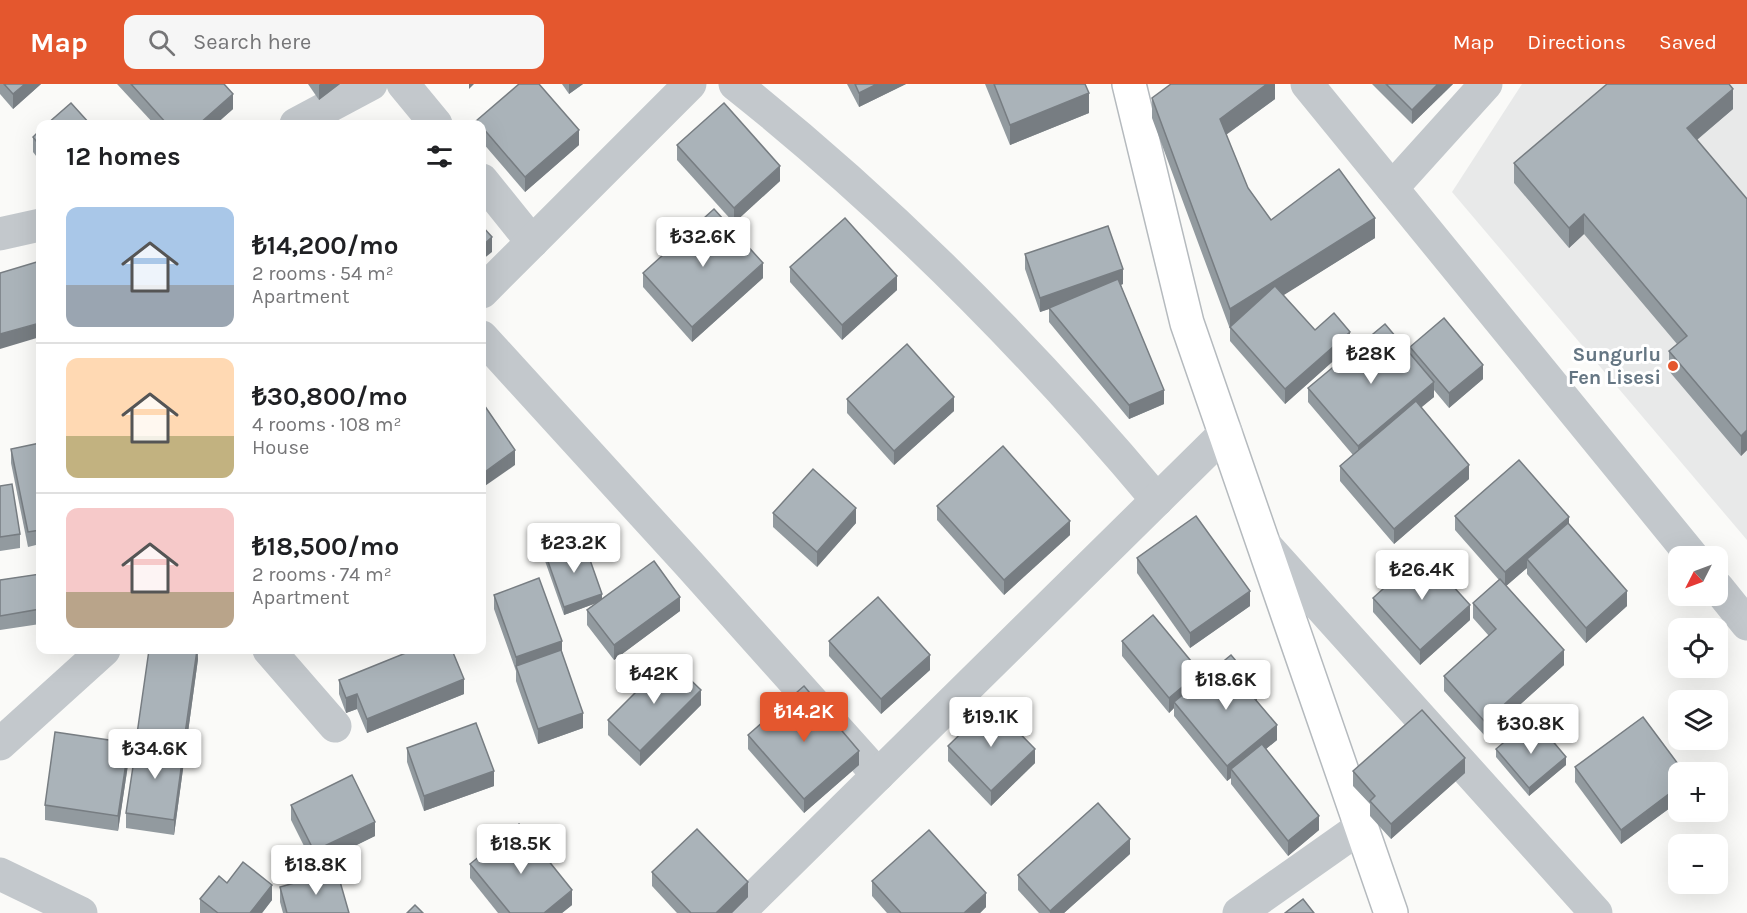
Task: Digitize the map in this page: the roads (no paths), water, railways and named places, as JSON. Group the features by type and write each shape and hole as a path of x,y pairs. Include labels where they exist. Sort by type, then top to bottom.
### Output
{"main road":[{"path":"1129,84 1187,323 1391,913"}],"street":[{"path":"304,120 371,84"},
{"path":"403,84 433,120"},
{"path":"486,288 690,84"},
{"path":"735,84 881,207 962,283 1059,385 1157,500"},
{"path":"1307,84 1684,546"},
{"path":"1392,188 1486,84"},
{"path":"486,185 532,242"},
{"path":"0,234 36,226"},
{"path":"486,341 878,775"},
{"path":"738,913 1226,432"},
{"path":"1266,546 1596,913"},
{"path":"1728,600 1747,624"},
{"path":"0,744 100,654"},
{"path":"272,654 335,726"},
{"path":"1239,913 1361,827"},
{"path":"0,874 81,913"}],"place":[{"name":"Sungurlu Fen Lisesi","path":"1673,366"}]}
